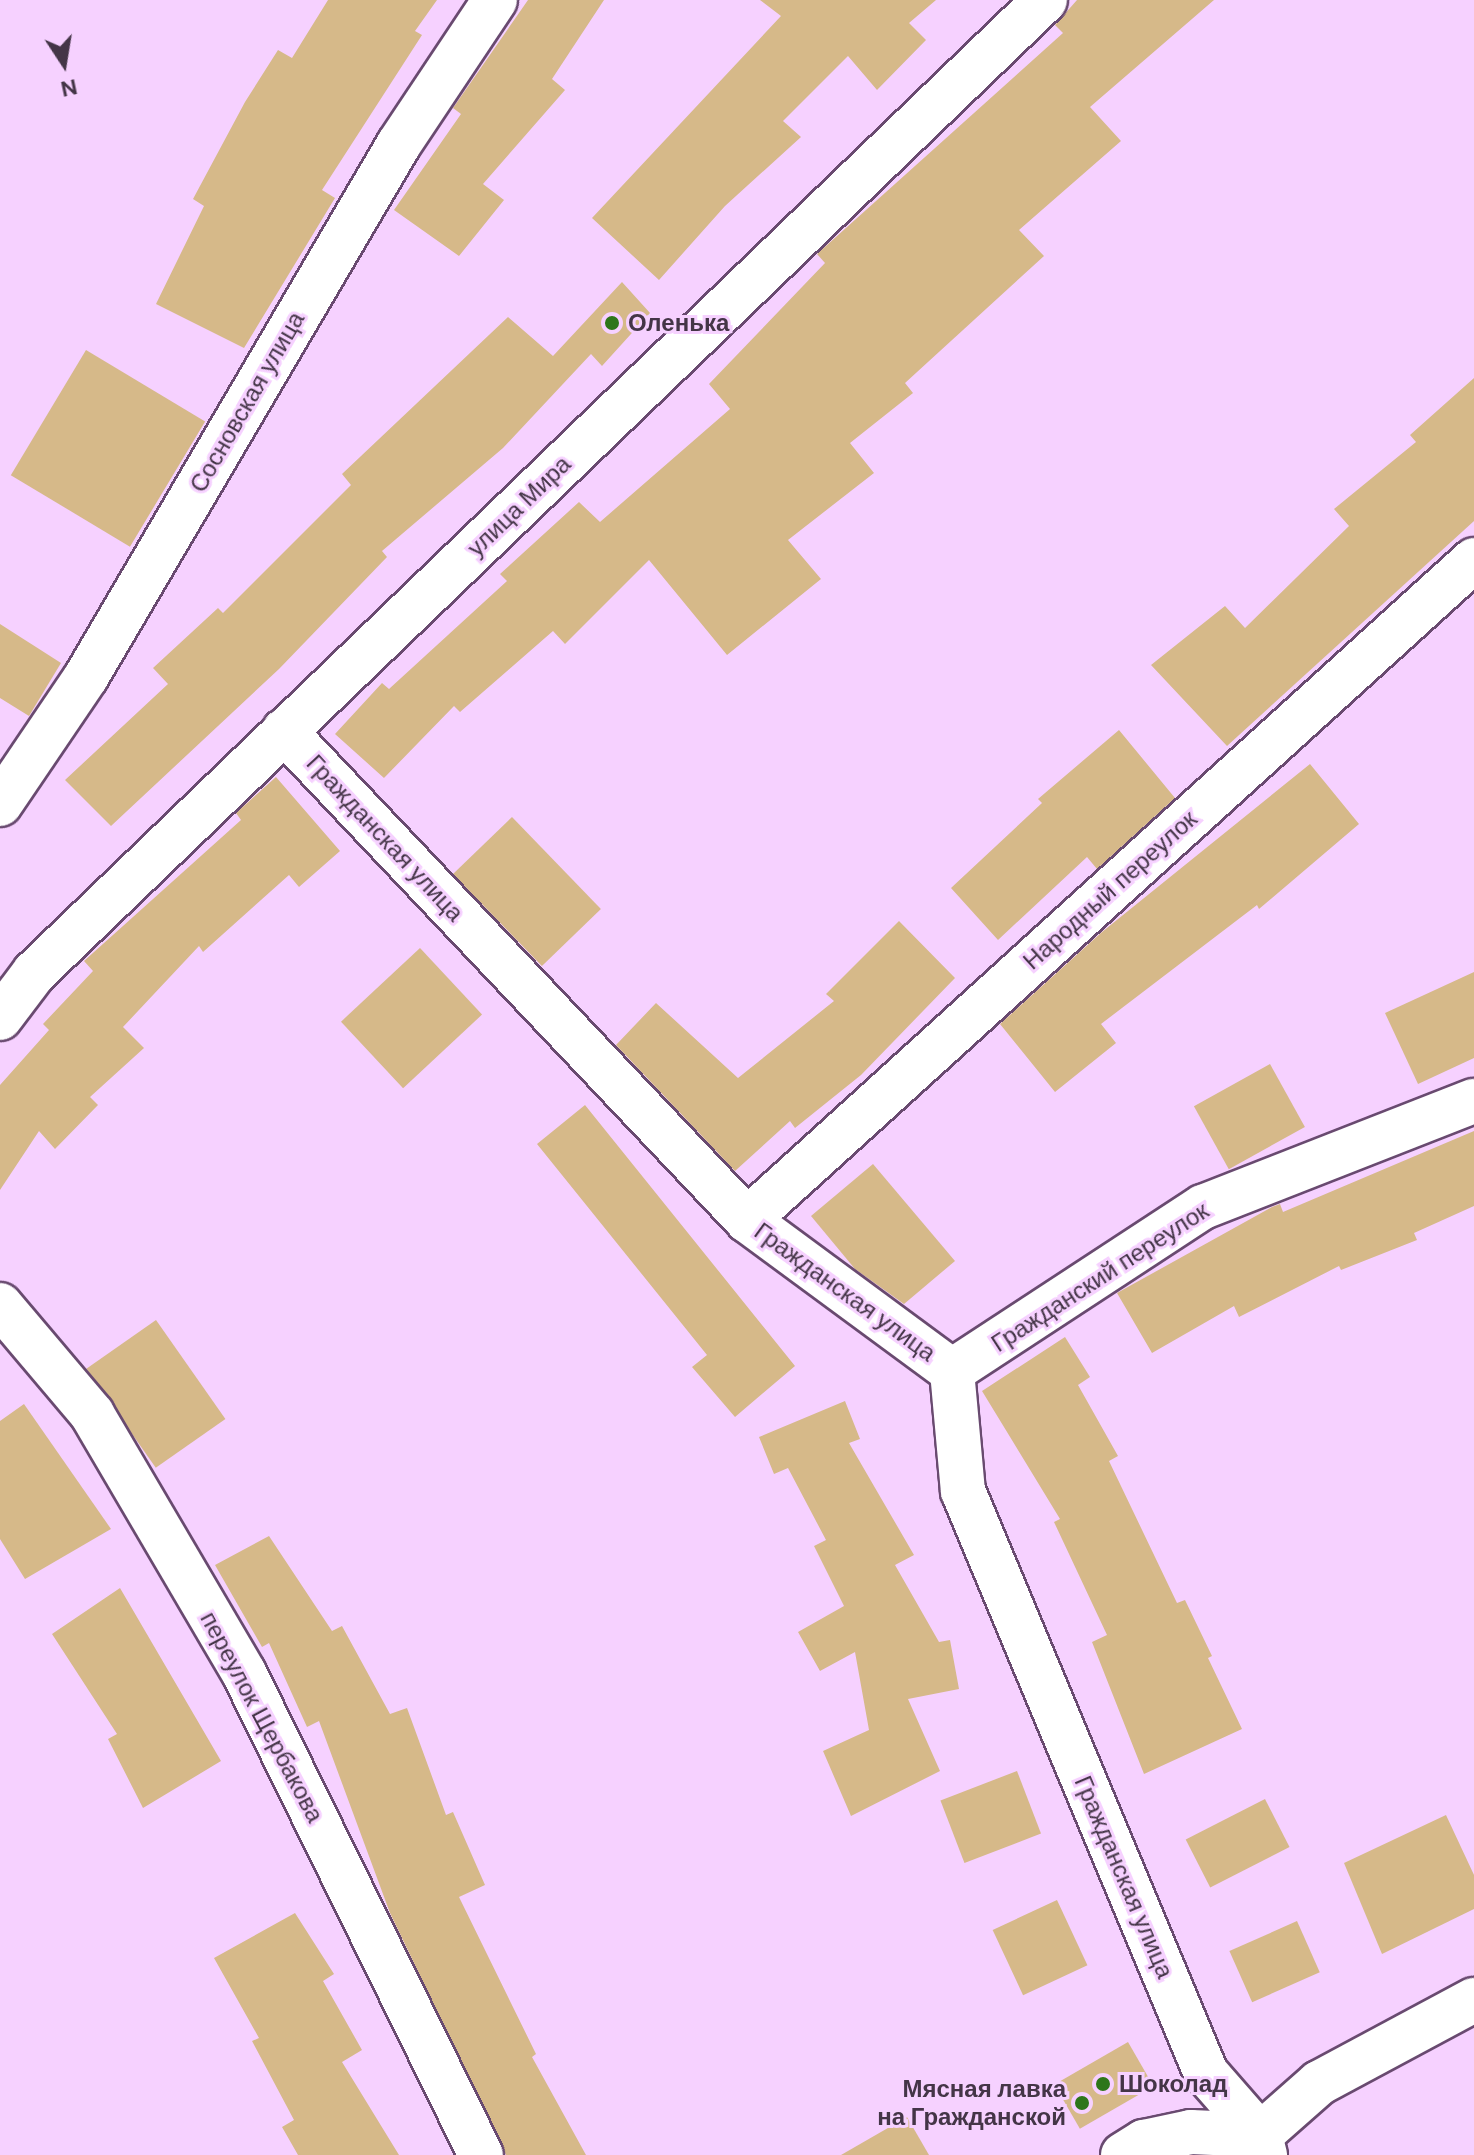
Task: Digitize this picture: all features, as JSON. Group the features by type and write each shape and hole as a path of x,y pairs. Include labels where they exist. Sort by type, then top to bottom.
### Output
{"street":[{"name":"Сосновская улица","path":"0,804 86,677 399,144 495,0"},
{"name":"улица Мира","path":"1,1016 34,973 1045,0"},
{"name":"Народный переулок","path":"747,1220 1474,560"},
{"name":"Гражданская улица","path":"284,731 747,1220 952,1371 963,1491 1206,2073 1263,2145"},
{"name":"Гражданский переулок","path":"952,1371 1203,1207 1474,1101"},
{"name":"переулок Щербакова","path":"0,1305 92,1414 244,1673 481,2155"},
{"path":"1123,2155 1144,2142 1191,2132 1263,2145 1331,2075 1474,2000"}],"building":[{"path":"328,0 437,0 415,31 422,35 322,190 335,198 244,348 156,304 204,206 193,199 245,102 278,50 292,58"},
{"path":"528,0 604,0 552,79 565,90 483,184 504,200 459,256 394,210 461,114 453,108"},
{"path":"760,0 936,0 909,23 926,40 877,90 848,56 783,121 801,137 725,206 659,280 592,218 781,16"},
{"path":"1077,0 1214,0 1090,107 1121,141 1019,230 1044,256 905,383 913,393 850,443 874,473 788,540 821,579 727,655 649,560 565,644 553,631 460,712 454,706 384,778 335,734 382,683 389,689 507,581 500,574 579,502 600,522 730,409 709,384 825,263 817,254 1063,33 1055,25"},
{"path":"622,282 650,313 602,366 591,354 503,448 382,551 387,557 279,669 111,826 65,780 168,684 153,668 218,608 223,613 351,485 342,474 508,317 553,356"},
{"path":"86,350 205,422 130,547 11,475"},
{"path":"1474,378 1474,521 1227,746 1151,665 1225,606 1245,628 1349,526 1334,509 1416,442 1410,435"},
{"path":"0,624 61,663 29,716 0,698"},
{"path":"1119,730 1175,798 1097,869 1087,857 998,940 951,888 1042,803 1038,799"},
{"path":"1310,764 1359,824 1259,909 1257,905 1101,1024 1116,1043 1055,1092 1000,1024 1102,932"},
{"path":"276,777 340,851 299,887 289,875 203,952 199,946 123,1027 144,1048 90,1097 98,1105 55,1149 39,1131 0,1190 0,1085 49,1030 43,1024 93,971 84,961 241,820 236,813"},
{"path":"512,817 601,909 542,966 453,874"},
{"path":"899,921 955,978 861,1075 795,1128 790,1121 735,1171 616,1045 656,1003 738,1078 834,1001 826,994"},
{"path":"420,948 482,1015 403,1088 341,1022"},
{"path":"1474,972 1474,1058 1418,1084 1385,1013"},
{"path":"1270,1064 1305,1127 1229,1169 1194,1106"},
{"path":"585,1105 795,1366 735,1417 692,1367 707,1355 537,1144"},
{"path":"1474,1131 1474,1206 1414,1233 1417,1240 1341,1270 1339,1266 1239,1317 1234,1306 1152,1353 1117,1293 1272,1207 1280,1204 1283,1212"},
{"path":"873,1164 955,1261 904,1304 855,1269 811,1216"},
{"path":"156,1320 225,1419 156,1468 86,1369"},
{"path":"1065,1337 1090,1377 1078,1385 1118,1456 1109,1461 1177,1603 1185,1600 1212,1656 1208,1658 1242,1729 1144,1774 1092,1642 1107,1635 1054,1522 1060,1519 982,1391"},
{"path":"845,1401 860,1439 849,1443 914,1555 895,1565 939,1642 950,1640 959,1689 908,1699 940,1771 851,1816 823,1751 869,1730 855,1652 820,1671 798,1632 844,1606 814,1546 826,1540 788,1468 774,1474 759,1437"},
{"path":"24,1404 111,1529 25,1579 0,1539 0,1421"},
{"path":"269,1536 332,1631 342,1626 390,1714 407,1708 446,1815 453,1812 485,1885 459,1897 536,2054 532,2057 586,2155 506,2155 390,1913 319,1721 307,1727 269,1643 262,1647 215,1565"},
{"path":"120,1588 221,1761 143,1808 108,1739 117,1734 52,1634"},
{"path":"1017,1771 1041,1834 964,1863 940,1800"},
{"path":"1265,1799 1290,1847 1210,1888 1186,1839"},
{"path":"1446,1815 1474,1875 1474,1909 1382,1954 1344,1863"},
{"path":"1057,1900 1087,1965 1023,1995 993,1930"},
{"path":"295,1913 334,1974 323,1981 362,2050 342,2062 399,2155 298,2155 282,2127 294,2120 252,2041 259,2038 214,1958"},
{"path":"1297,1921 1320,1972 1252,2002 1229,1951"},
{"name":"Шоколад","path":"1128,2042 1154,2086 1080,2129 1054,2084"},
{"path":"907,2117 929,2155 841,2155"}],"place":[{"name":"Оленька","path":"612,323"},
{"name":"Шоколад","path":"1103,2084"},
{"name":"Мясная лавка на Гражданской","path":"1082,2103"}]}
